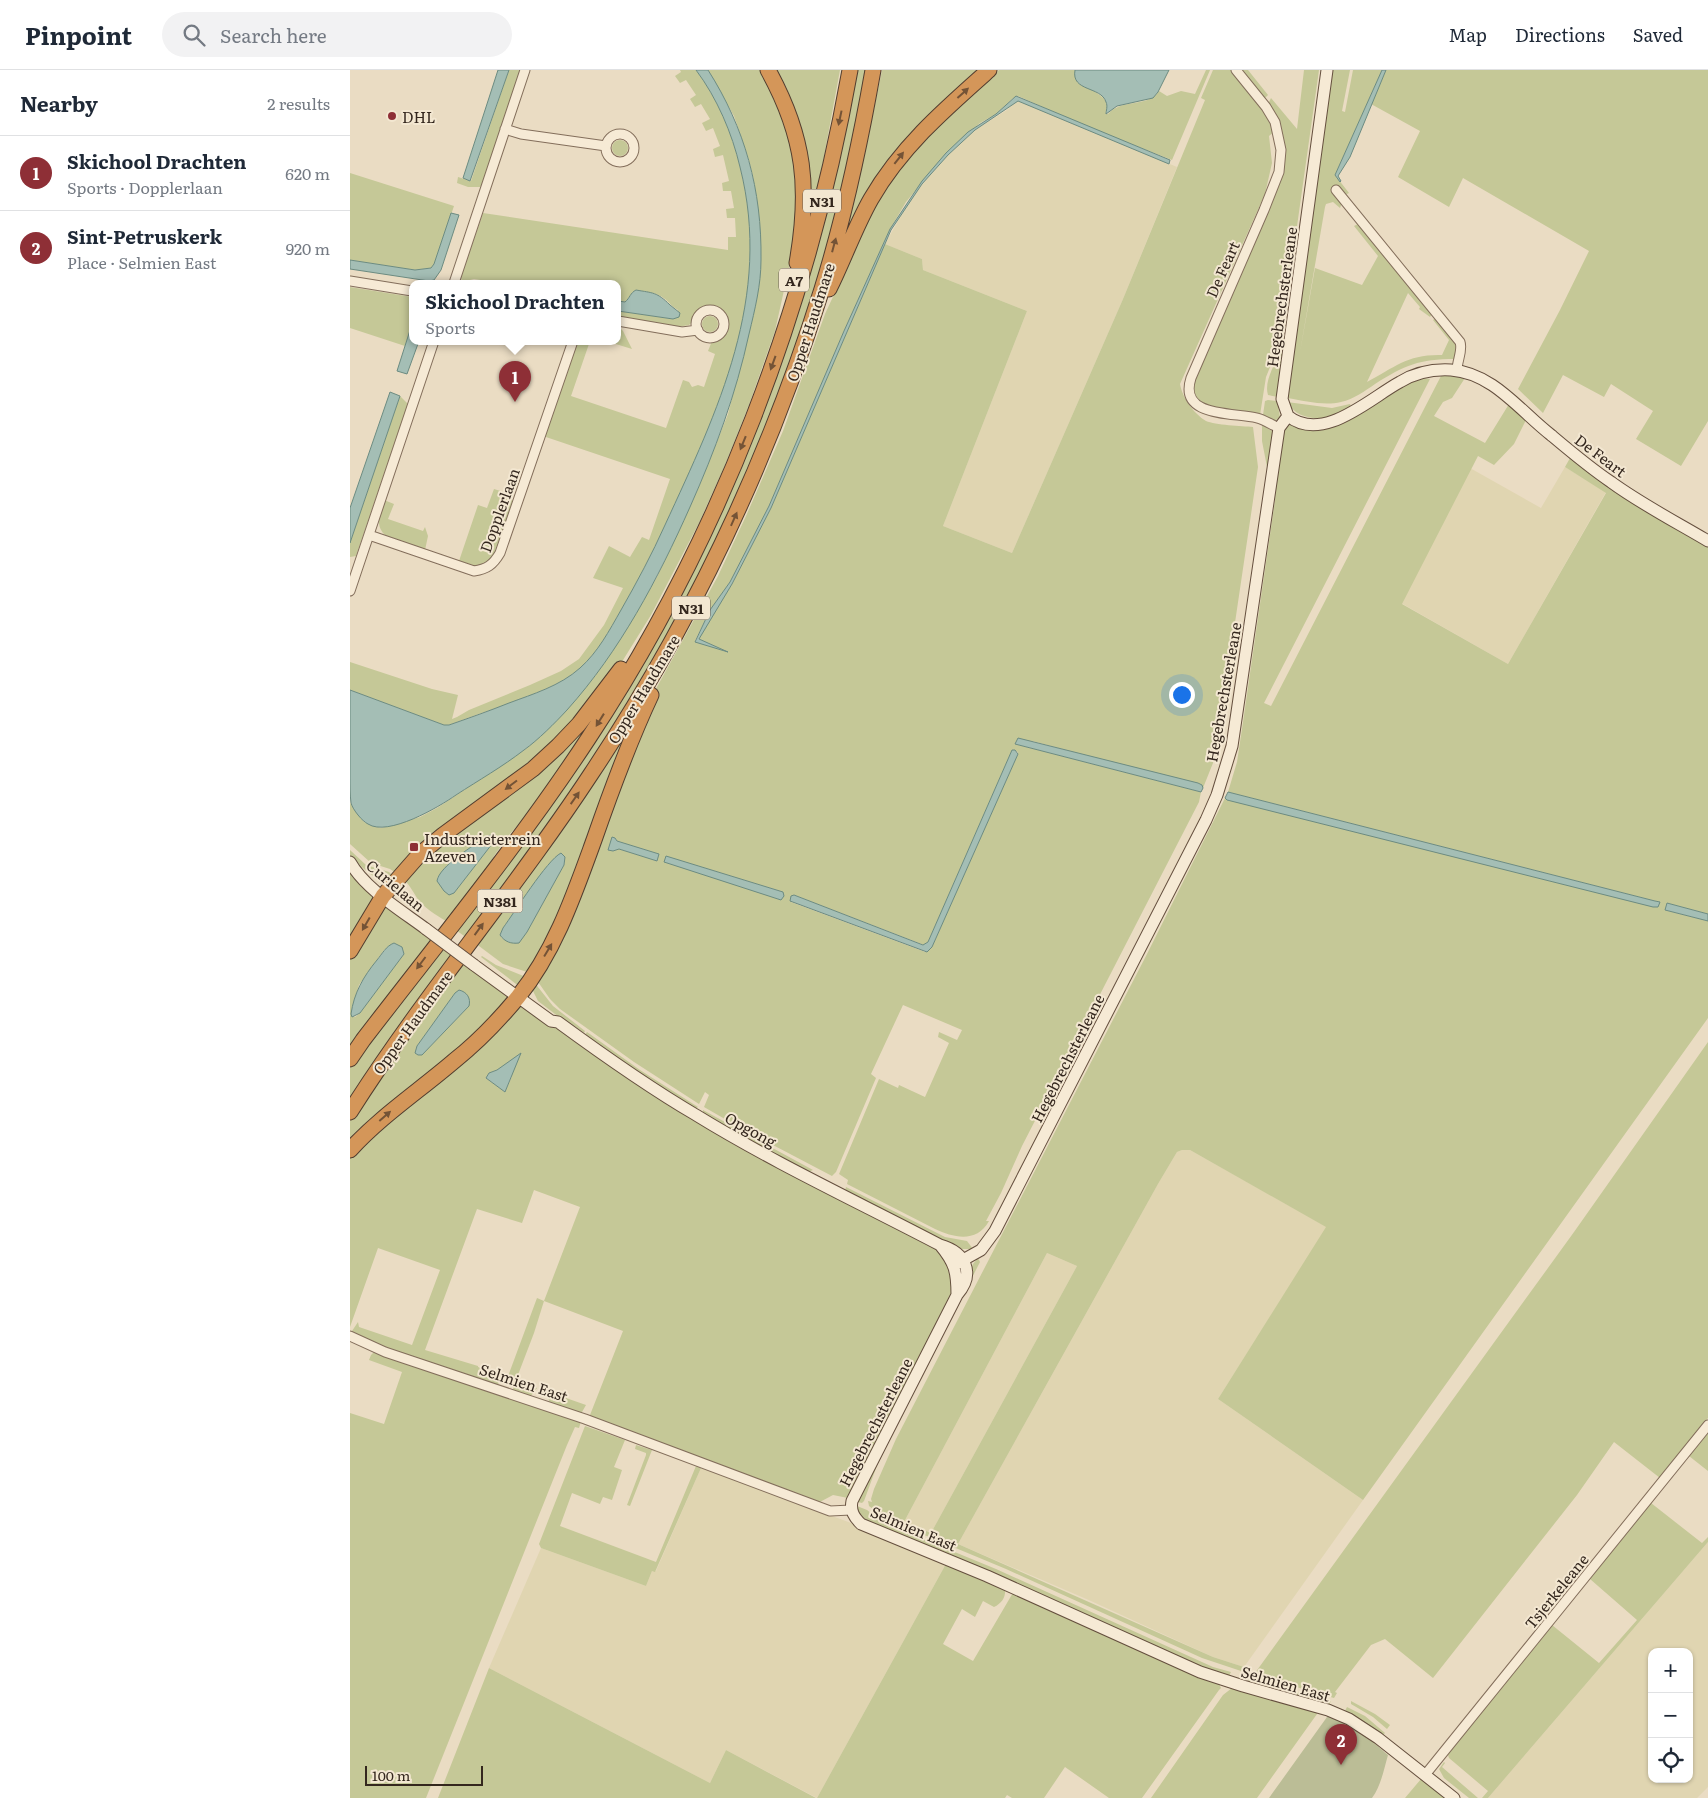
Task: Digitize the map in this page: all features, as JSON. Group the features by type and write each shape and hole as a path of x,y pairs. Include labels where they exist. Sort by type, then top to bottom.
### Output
{"highway":[{"name":"A7","path":"768,70 793,125 804,177 802,232 785,329"},
{"name":"Opper Haudmare","path":"350,1059 362,1040 534,815 588,740 621,676 652,632 681,578 742,445 785,329 816,225 829,173 850,70"},
{"name":"Opper Haudmare","path":"350,1112 384,1060 590,776 649,689 714,563 759,465 786,396 823,288 864,122 873,70"},
{"name":"N31","path":"810,325 840,268 862,215 890,170 925,128 989,70"},
{"path":"350,952 385,893 430,845 533,769 558,746 621,676"},
{"path":"350,1150 384,1117 470,1048 520,995 551,944 569,908 649,689"}],"street":[{"path":"455,280 525,70"},
{"name":"De Feart","path":"1236,70 1266,107 1274,122 1281,150 1279,172 1191,378 1189,391 1194,402 1204,410 1257,418 1278,428"},
{"name":"Hegebrechsterleane","path":"1288,416 1282,399 1327,70"},
{"path":"505,129 521,134 606,146"},
{"path":"1336,190 1460,342 1461,348 1457,361 1457,370"},
{"path":"350,281 409,290"},
{"path":"621,322 682,332 698,330"},
{"path":"350,591 433,345"},
{"name":"Dopplerlaan","path":"369,535 474,571 485,569 494,563 500,553 572,345"},
{"name":"De Feart","path":"1288,416 1304,423 1329,422 1344,417 1411,377 1435,371 1457,370 1479,377 1492,384 1550,435 1612,483 1708,541"},
{"path":"1278,428 1288,416"},
{"name":"Hegebrechsterleane","path":"851,1510 852,1501 857,1490 957,1295 964,1285 967,1272 959,1263 984,1247 995,1231 1199,834 1217,795 1231,752 1239,709 1278,428"},
{"name":"Curielaan","path":"350,862 354,870 429,926"},
{"name":"Opgong","path":"429,926 551,1021 558,1022 632,1075 704,1120 772,1158 940,1245 954,1250 959,1263"},
{"name":"Selmien East","path":"350,1336 385,1352 586,1419 830,1511 851,1510 861,1524 987,1576 1200,1672 1328,1710 1349,1719 1365,1729 1454,1798"},
{"name":"Tsjerkeleane","path":"1425,1775 1708,1425"}],"shaded area":[{"path":"1016,101 1177,167 1123,299 1012,553 943,526 1027,311 923,270 922,259 885,244 908,203 948,155 975,130 1007,110"},
{"path":"1565,467 1606,492 1508,664 1401,603 1470,468 1541,508"},
{"path":"1190,1150 1327,1227 1218,1399 1363,1500 1244,1667 1213,1657 1091,1601 958,1544 1158,1184 1177,1152"},
{"path":"1047,1253 1077,1266 931,1533 904,1522"},
{"path":"701,1468 862,1527 947,1562 817,1798 726,1750 710,1783 489,1668 541,1548 646,1586 652,1571 656,1571"},
{"path":"1708,1542 1708,1787 1697,1798 1488,1798"}],"green space":[{"path":"509,70 521,70 484,182 480,187 468,187 457,183 458,177 471,181"},
{"path":"680,70 696,70 711,92 733,141 740,167 748,215 750,262 745,307 735,352 721,395 685,482 639,578 608,633 586,662 565,679 530,695 449,725 444,725 350,690 350,662 432,689 458,695 452,719 561,671 579,659 604,625 623,588 593,578 609,546 630,557 642,537 649,540 670,479 543,436 574,345 589,345 571,396 666,428 683,380 689,382 692,387 698,385 704,387 715,354 708,351 712,341 725,331 726,318 718,309 712,307 702,309 689,325 677,327 621,318 621,311 673,319 678,310 658,295 636,290 625,302 621,301 621,280 462,280 461,277 483,213 728,250 728,237 736,237 735,218 727,218 726,209 734,208 731,191 723,191 722,183 729,181 723,155 715,157 713,149 720,146 713,128 706,131 702,123 710,119 701,104 695,107 690,99 696,95 686,80 680,83 675,76 681,72"},
{"path":"708,70 762,70 792,141 799,202 792,254 775,331 749,405 725,465 699,523 651,615 615,673 556,745 418,847 407,856 396,873 371,863 350,844 350,803 364,822 381,828 420,817 437,808 527,748 566,710 592,680 610,654 657,577 698,489 728,414 757,298 760,275 760,226 753,176 734,116"},
{"path":"777,70 840,70 821,173 807,227 801,129 787,89"},
{"path":"853,70 867,70 855,137 817,287 767,432 700,581 595,761 467,938 453,928 583,753 754,428"},
{"path":"882,70 985,70 930,119 845,237 864,158"},
{"path":"999,70 1075,70 1086,84 1104,99 1107,105 1106,113 1108,114 1120,106 1148,100 1159,91 1167,96 1181,91 1195,94 1206,70 1210,70 1172,160 1090,128 1018,96 996,114 980,123 946,153 906,202 890,229 769,506 730,582 710,610 695,641 728,652 698,639 732,584 771,508 885,244 922,259 923,270 1027,311 943,526 1012,553 1123,299 1205,100 1201,98 1213,70 1232,70 1263,108 1275,131 1269,136 1272,163 1265,194 1180,384 1189,405 1206,421 1253,427 1258,467 1215,758 1203,788 1198,783 1160,775 1032,741 1015,744 1201,792 1199,802 1022,1146 986,1221 989,1221 978,1233 965,1237 950,1235 935,1229 847,1184 848,1180 839,1174 879,1079 898,1088 899,1085 925,1097 949,1043 938,1037 939,1032 957,1040 962,1030 903,1005 871,1074 876,1078 836,1172 832,1176 704,1107 709,1095 705,1092 699,1104 634,1062 560,1009 550,999 536,979 652,696 718,576 746,516 783,431 825,314 876,204 910,153","holes":["1012,750 1018,752 932,947 925,952 791,902 794,895 924,945 928,942","615,838 616,841 659,854 657,861 619,849 608,849","691,864 783,892 781,900"]},
{"path":"1240,70 1248,70 1268,95 1264,99"},
{"path":"1304,70 1319,70 1281,340 1266,377 1260,415 1206,408 1194,397 1193,379 1276,193 1284,160 1268,104 1271,98 1297,129"},
{"path":"1332,70 1350,70 1342,111 1345,112 1353,70 1382,70 1335,175 1349,193 1345,195 1340,208 1333,202 1326,204 1325,207 1300,352 1315,268 1362,285 1378,256 1354,226 1358,224 1361,225 1432,314 1430,317 1419,309 1420,307 1408,293 1367,382 1402,362 1430,355 1442,355 1449,340 1433,320 1436,318 1455,341 1456,352 1455,359 1432,360 1413,364 1395,372 1350,399 1341,402 1314,403 1287,398"},
{"path":"1386,70 1708,70 1708,421 1681,466 1636,439 1653,411 1611,384 1604,397 1563,375 1543,413 1518,389 1589,251 1463,178 1449,207 1398,177 1420,131 1371,104"},
{"path":"617,140 623,140 628,145 626,154 617,156 612,151 612,145"},
{"path":"350,173 454,206 434,265 431,268 415,270 350,260"},
{"path":"350,287 409,297 409,333 405,346 350,328"},
{"path":"707,316 713,316 718,321 716,330 707,332 702,327 702,321"},
{"path":"621,329 623,331 632,349 619,345 621,345"},
{"path":"1286,344 1278,397 1268,395 1267,389 1270,375"},
{"path":"1441,376 1465,378 1452,398 1443,402 1434,416 1485,443 1509,404 1526,420 1514,444 1494,465 1478,456 1402,604 1508,664 1606,493 1565,467 1570,458 1708,546 1708,914 1667,903 1665,910 1708,921 1708,1018 1363,1500 1218,1399 1326,1227 1190,1150 1177,1152 958,1544 1213,1657 1244,1667 1241,1671 1202,1658 1006,1569 886,1519 869,1506 868,1501 872,1502 874,1489 896,1439 1146,956 1225,798 1658,907 1660,902 1228,792 1237,762 1275,500 1276,471 1283,431 1286,426 1290,425 1312,427 1407,383 1422,378 1430,379 1264,703 1271,706","holes":["1047,1253 1077,1266 931,1533 904,1522"]},
{"path":"400,396 408,404 356,556 350,557 350,543"},
{"path":"1265,401 1277,401 1280,417 1275,421 1263,415"},
{"path":"1287,402 1332,408 1350,404 1351,407 1340,414 1313,418 1296,412"},
{"path":"1262,424 1273,432 1269,468 1267,467 1262,441"},
{"path":"494,489 510,494 513,502 492,559 482,566 459,561 478,505 487,508"},
{"path":"384,500 394,504 388,519 423,531 425,527 428,536 425,550 386,536 382,532 379,519"},
{"path":"621,678 534,807 509,835 486,871 446,921 430,911 420,902 402,878 421,857 535,771","holes":["487,836 493,838 492,844 454,893 437,878 451,862"]},
{"path":"640,707 570,899 530,973 503,964 475,943","holes":["563,855 565,861 527,932 519,942 503,939 500,935 503,928 544,871"]},
{"path":"350,850 366,865 389,872 392,875 390,880 373,876 350,855"},
{"path":"350,868 374,899 350,946"},
{"path":"384,904 432,940 350,1050 350,958","holes":["394,943 402,947 404,954 355,1017 351,1014 359,985 384,950"]},
{"path":"440,946 454,956 350,1102 350,1068"},
{"path":"482,956 496,965 526,977 519,985 516,984"},
{"path":"461,962 510,997 507,1006 350,1146 350,1121 378,1077 405,1046 421,1016","holes":["455,993 469,1006 422,1055 416,1050"]},
{"path":"534,982 553,1006 585,1031 584,1033 573,1025 572,1027 538,1001 532,989"},
{"path":"517,1007 524,1007 568,1035 578,1044 937,1249 951,1266 952,1290 848,1498 833,1495 818,1503 592,1418 590,1415 623,1331 544,1301 580,1207 534,1190 522,1223 477,1209 425,1350 502,1375 497,1385 385,1348 353,1333 352,1331 358,1322 359,1327 412,1345 440,1270 378,1248 350,1327 350,1154","holes":["497,1070 512,1076 505,1092 486,1078 489,1073"]},
{"path":"587,1032 640,1070 698,1107 694,1110 584,1036"},
{"path":"1708,1042 1708,1418 1660,1478 1614,1442 1577,1495 1433,1678 1385,1639 1371,1645 1335,1692 1337,1693 1334,1698 1255,1675 1574,1232"},
{"path":"703,1110 813,1170 808,1172 756,1145 703,1113"},
{"path":"846,1187 945,1237 967,1241 973,1249 962,1249 948,1243 845,1191"},
{"path":"978,1258 980,1262 879,1460 864,1501 862,1503 858,1502 973,1264"},
{"path":"537,1298 544,1301 516,1380 537,1388 530,1397 514,1391 515,1382 507,1379"},
{"path":"374,1352 581,1421 579,1428 575,1427 567,1445 426,1798 350,1798 350,1413 384,1424 402,1372 369,1360"},
{"path":"546,1391 586,1405 580,1414 550,1404"},
{"path":"585,1426 625,1440 614,1467 622,1470 612,1500 603,1497 600,1504 572,1493 560,1526 656,1562 696,1466 701,1468 655,1572 652,1571 646,1586 541,1548 539,1544"},
{"path":"1708,1433 1708,1471 1689,1456"},
{"path":"636,1445 652,1450 630,1506 627,1505 646,1455 646,1453 635,1449"},
{"path":"1651,1503 1702,1543 1708,1537 1708,1542 1488,1798 1482,1798 1488,1791 1449,1758 1449,1752 1552,1625 1599,1663 1637,1620 1590,1579"},
{"path":"857,1506 867,1510 884,1523 996,1569 1213,1667 1231,1672 1228,1678 865,1521"},
{"path":"947,1562 1005,1588 1004,1597 999,1604 994,1607 983,1601 975,1617 962,1609 943,1644 973,1661 1014,1591 1219,1684 1221,1688 1142,1798 1109,1798 1065,1767 1044,1798 1012,1798 1007,1795 1005,1798 817,1798"},
{"path":"489,1668 710,1783 726,1750 816,1798 438,1798"},
{"path":"1249,1678 1331,1701 1329,1705 1248,1684"},
{"path":"1232,1688 1318,1711 1257,1798 1151,1798 1223,1695"},
{"path":"1351,1701 1375,1714 1390,1725 1387,1729 1373,1717 1351,1704"},
{"path":"1347,1707 1365,1716 1385,1733 1382,1736 1346,1714"},
{"path":"1327,1717 1335,1718 1351,1725 1388,1755 1380,1783 1372,1798 1269,1798"},
{"path":"1444,1762 1442,1767 1478,1798 1469,1798 1444,1778 1439,1769"},
{"path":"1421,1779 1448,1798 1405,1798"}],"water":[{"path":"498,70 509,70 470,181 463,178"},
{"path":"696,70 708,70 732,114 749,160 761,234 760,279 744,356 724,422 699,486 665,561 621,639 604,664 567,710 535,741 516,756 426,813 388,827 377,827 368,824 358,815 351,803 350,690 444,725 449,725 537,693 564,680 586,662 608,633 660,536 704,439 735,352 745,307 750,262 748,215 737,154 717,104"},
{"path":"1075,70 1169,70 1153,98 1117,106 1106,114 1107,104 1103,97 1077,82"},
{"path":"1382,70 1386,70 1350,157 1338,176 1340,182 1335,175"},
{"path":"1016,96 1170,160 1169,164 1018,101 975,130 948,155 922,184 891,230 771,508 732,584 699,639 728,652 695,642 710,610 730,582 769,506 890,229 922,181 946,153 968,132 996,114"},
{"path":"451,213 459,215 441,270 434,280 422,280 350,269 350,260 415,270 431,268"},
{"path":"636,290 658,295 680,313 679,317 673,319 621,311 621,301 625,302"},
{"path":"409,333 409,345 418,345 407,374 397,371"},
{"path":"390,392 400,396 350,543 350,508"},
{"path":"1018,738 1198,783 1203,788 1201,792 1015,744"},
{"path":"1012,750 1015,750 1018,754 932,947 927,952 790,901 791,896 794,895 923,945 928,942"},
{"path":"1228,792 1660,902 1658,907 1653,907 1227,800 1225,798"},
{"path":"491,835 493,838 492,844 454,893 449,895 437,881 439,875 466,850"},
{"path":"612,837 617,841 659,854 657,861 619,849 608,850"},
{"path":"561,853 565,857 564,865 527,932 519,943 506,941 500,935 503,928 539,876"},
{"path":"666,856 783,892 784,896 781,900 664,862"},
{"path":"1667,903 1708,914 1708,921 1665,910"},
{"path":"394,943 402,947 404,954 360,1013 352,1017 354,999 363,979 384,950"},
{"path":"459,990 468,996 469,1006 422,1055 418,1055 415,1053 417,1046"},
{"path":"521,1053 505,1092 486,1078 489,1073 497,1070"}],"place":[{"name":"DHL","path":"392,116"},
{"name":"Skichool Drachten","path":"515,402"},
{"name":"Industrieterrein Azeven","path":"414,847"},
{"name":"Sint-Petruskerk","path":"1341,1765"}]}
